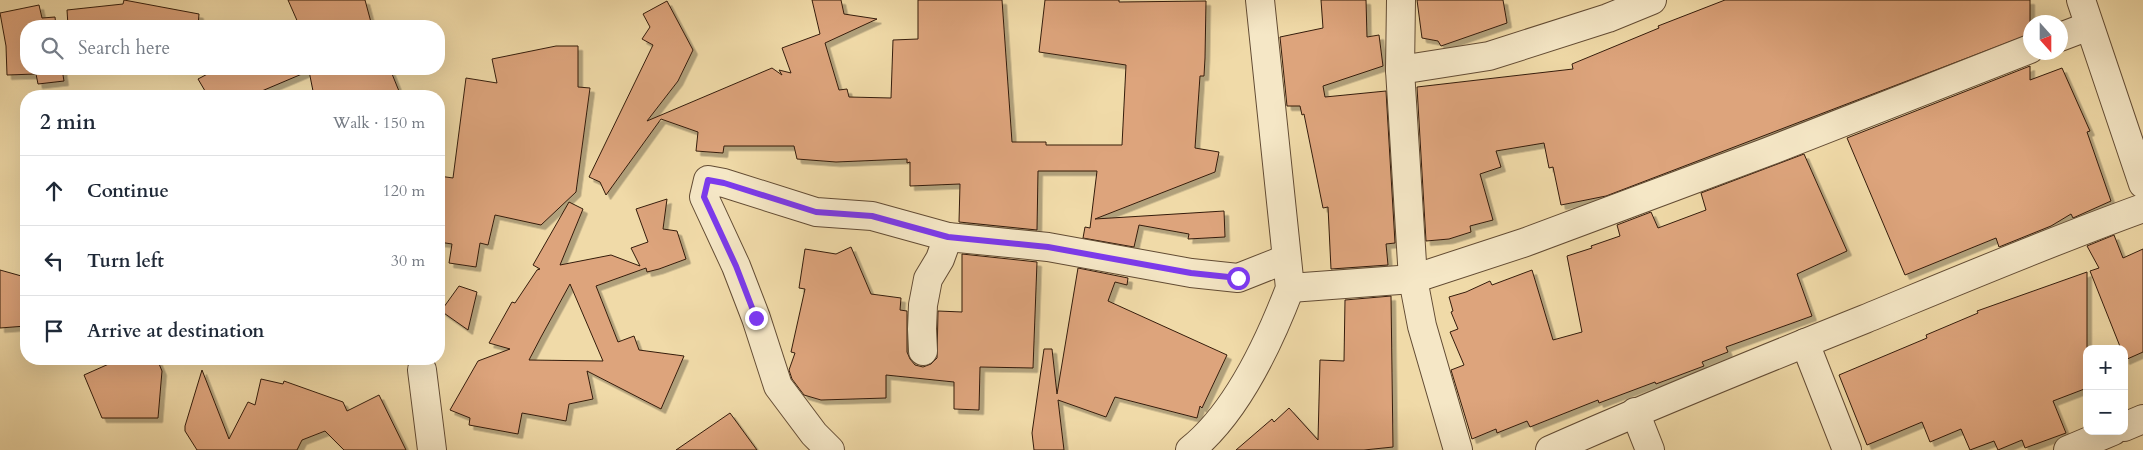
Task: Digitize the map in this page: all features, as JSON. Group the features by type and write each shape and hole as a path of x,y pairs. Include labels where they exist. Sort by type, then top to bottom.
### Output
{"street":[{"path":"1190,450 1207,437 1239,393 1277,322 1290,288 1260,0"},
{"path":"1401,0 1400,70 1413,279 1422,326 1458,450"},
{"path":"1400,70 1489,56 1608,18 1652,0"},
{"path":"2081,0 2143,184"},
{"path":"2068,34 2089,26"},
{"path":"1290,288 1413,279 1526,242 1767,152 2023,52"},
{"path":"830,450 814,434 778,386 753,309 736,266 704,197 708,180 724,183 816,212 872,216 948,237 1048,247 1191,273 1238,278 1286,259"},
{"path":"1550,450 1635,412 2074,233 2143,208"},
{"path":"924,351 922,329 923,304 928,279 940,259 948,237"},
{"path":"1805,343 1846,450"},
{"path":"422,370 432,450"},
{"path":"1635,412 1650,450"},
{"path":"2128,425 2143,419"},
{"path":"2068,450 2104,435"}],"building":[{"path":"124,0 199,14 198,20 68,20 67,10 123,4"},
{"path":"288,0 365,0 370,20 297,20"},
{"path":"812,0 841,0 844,14 877,19 825,43 839,90 847,89 849,97 891,98 893,40 918,39 918,0 1002,0 1012,142 1046,142 1046,145 1122,145 1126,65 1039,52 1045,0 1119,0 1119,2 1206,1 1204,76 1200,76 1195,148 1219,152 1215,172 1095,219 1224,211 1225,237 1188,239 1189,234 1139,225 1134,247 1083,238 1085,227 1090,228 1097,171 1038,171 1037,230 959,222 960,184 910,186 910,162 907,163 907,159 836,162 797,159 794,146 724,146 723,153 696,151 698,132 661,119 606,195 600,182 589,177 653,45 642,39 650,27 643,14 667,1 693,50 678,81 647,121 772,68 782,75 779,70 791,73 782,48 820,34"},
{"path":"1321,0 1366,0 1367,37 1379,35 1383,66 1323,86 1325,97 1386,91 1395,243 1386,244 1388,265 1331,269 1328,207 1323,208 1304,114 1302,115 1300,106 1287,106 1280,37 1323,28"},
{"path":"1417,0 1503,0 1507,23 1441,46 1438,41 1422,38"},
{"path":"1725,0 2030,0 2030,15 2023,15 2023,37 1606,196 1561,205 1553,167 1549,168 1544,143 1496,151 1501,167 1480,174 1493,220 1470,226 1471,232 1449,239 1426,241 1417,87 1573,69 1572,64 1659,28 1658,26"},
{"path":"39,5 42,18 55,17 55,20 20,20 20,75 7,75 6,46 0,13"},
{"path":"556,46 578,46 578,87 590,88 576,192 541,225 495,215 488,245 480,243 476,267 449,263 452,244 445,243 445,177 453,178 466,78 497,83 492,59"},
{"path":"2030,66 2030,80 2062,68 2090,131 2087,132 2111,201 2073,218 2071,214 2051,226 1999,247 1996,238 1905,275 1847,138"},
{"path":"36,75 63,75 64,81 38,84"},
{"path":"206,75 300,75 264,90 204,90 198,79"},
{"path":"310,75 392,75 399,90 313,90"},
{"path":"1804,154 1847,251 1797,274 1812,316 1726,347 1728,352 1702,362 1704,366 1656,384 1655,382 1599,403 1598,400 1530,427 1527,421 1497,433 1496,429 1472,439 1451,370 1464,365 1450,332 1458,329 1451,312 1453,311 1449,297 1466,292 1490,281 1492,285 1532,270 1553,340 1582,332 1567,256 1620,236 1617,225 1651,212 1658,228 1706,210 1701,193"},
{"path":"667,199 663,229 677,231 686,259 647,272 646,268 596,286 618,342 634,336 639,350 684,356 661,409 587,371 593,399 569,404 566,421 522,413 518,434 469,425 470,418 450,410 478,361 510,349 489,343 512,302 515,303 537,270 540,269 533,265 569,202 583,209 560,265 611,255 640,266 631,248 648,242 636,209","holes":["570,284 603,361 529,360"]},
{"path":"2114,235 2123,258 2143,249 2143,352 2128,359 2128,345 2119,345 2090,271 2099,268 2087,246"},
{"path":"851,247 871,294 901,298 900,310 907,311 907,352 915,365 923,367 931,364 937,358 938,311 962,312 962,254 1037,262 1033,368 980,367 979,410 954,409 954,382 886,375 886,398 821,400 804,395 792,379 789,370 795,353 791,352 805,289 799,288 805,249 836,254"},
{"path":"1078,268 1128,278 1127,285 1115,282 1108,301 1227,355 1202,408 1200,406 1197,418 1115,397 1106,417 1058,400 1064,450 1034,450 1032,433 1044,349 1052,349 1057,394"},
{"path":"0,270 20,276 20,326 0,328"},
{"path":"2087,272 2087,345 2083,345 2083,390 2053,401 2066,433 2025,448 2022,440 1998,450 1994,441 1970,450 1961,429 1930,442 1922,422 1867,445 1839,375 1927,338 1926,335 1978,313 1977,311"},
{"path":"459,286 477,292 468,330 445,314 445,305"},
{"path":"1391,296 1393,447 1364,450 1236,450 1272,419 1274,422 1289,408 1318,440 1320,360 1344,361 1345,300"},
{"path":"106,365 160,365 162,371 158,418 102,418 84,375"},
{"path":"202,370 229,439 248,402 255,405 261,379 283,384 284,381 343,402 347,411 379,395 406,450 344,450 325,431 302,440 297,450 197,450 185,431 185,426"},
{"path":"730,413 757,450 676,450"}],"route":[{"path":"756,318 736,266 704,197 708,180 724,183 816,212 872,216 948,237 1048,247 1191,273 1238,278"}]}
